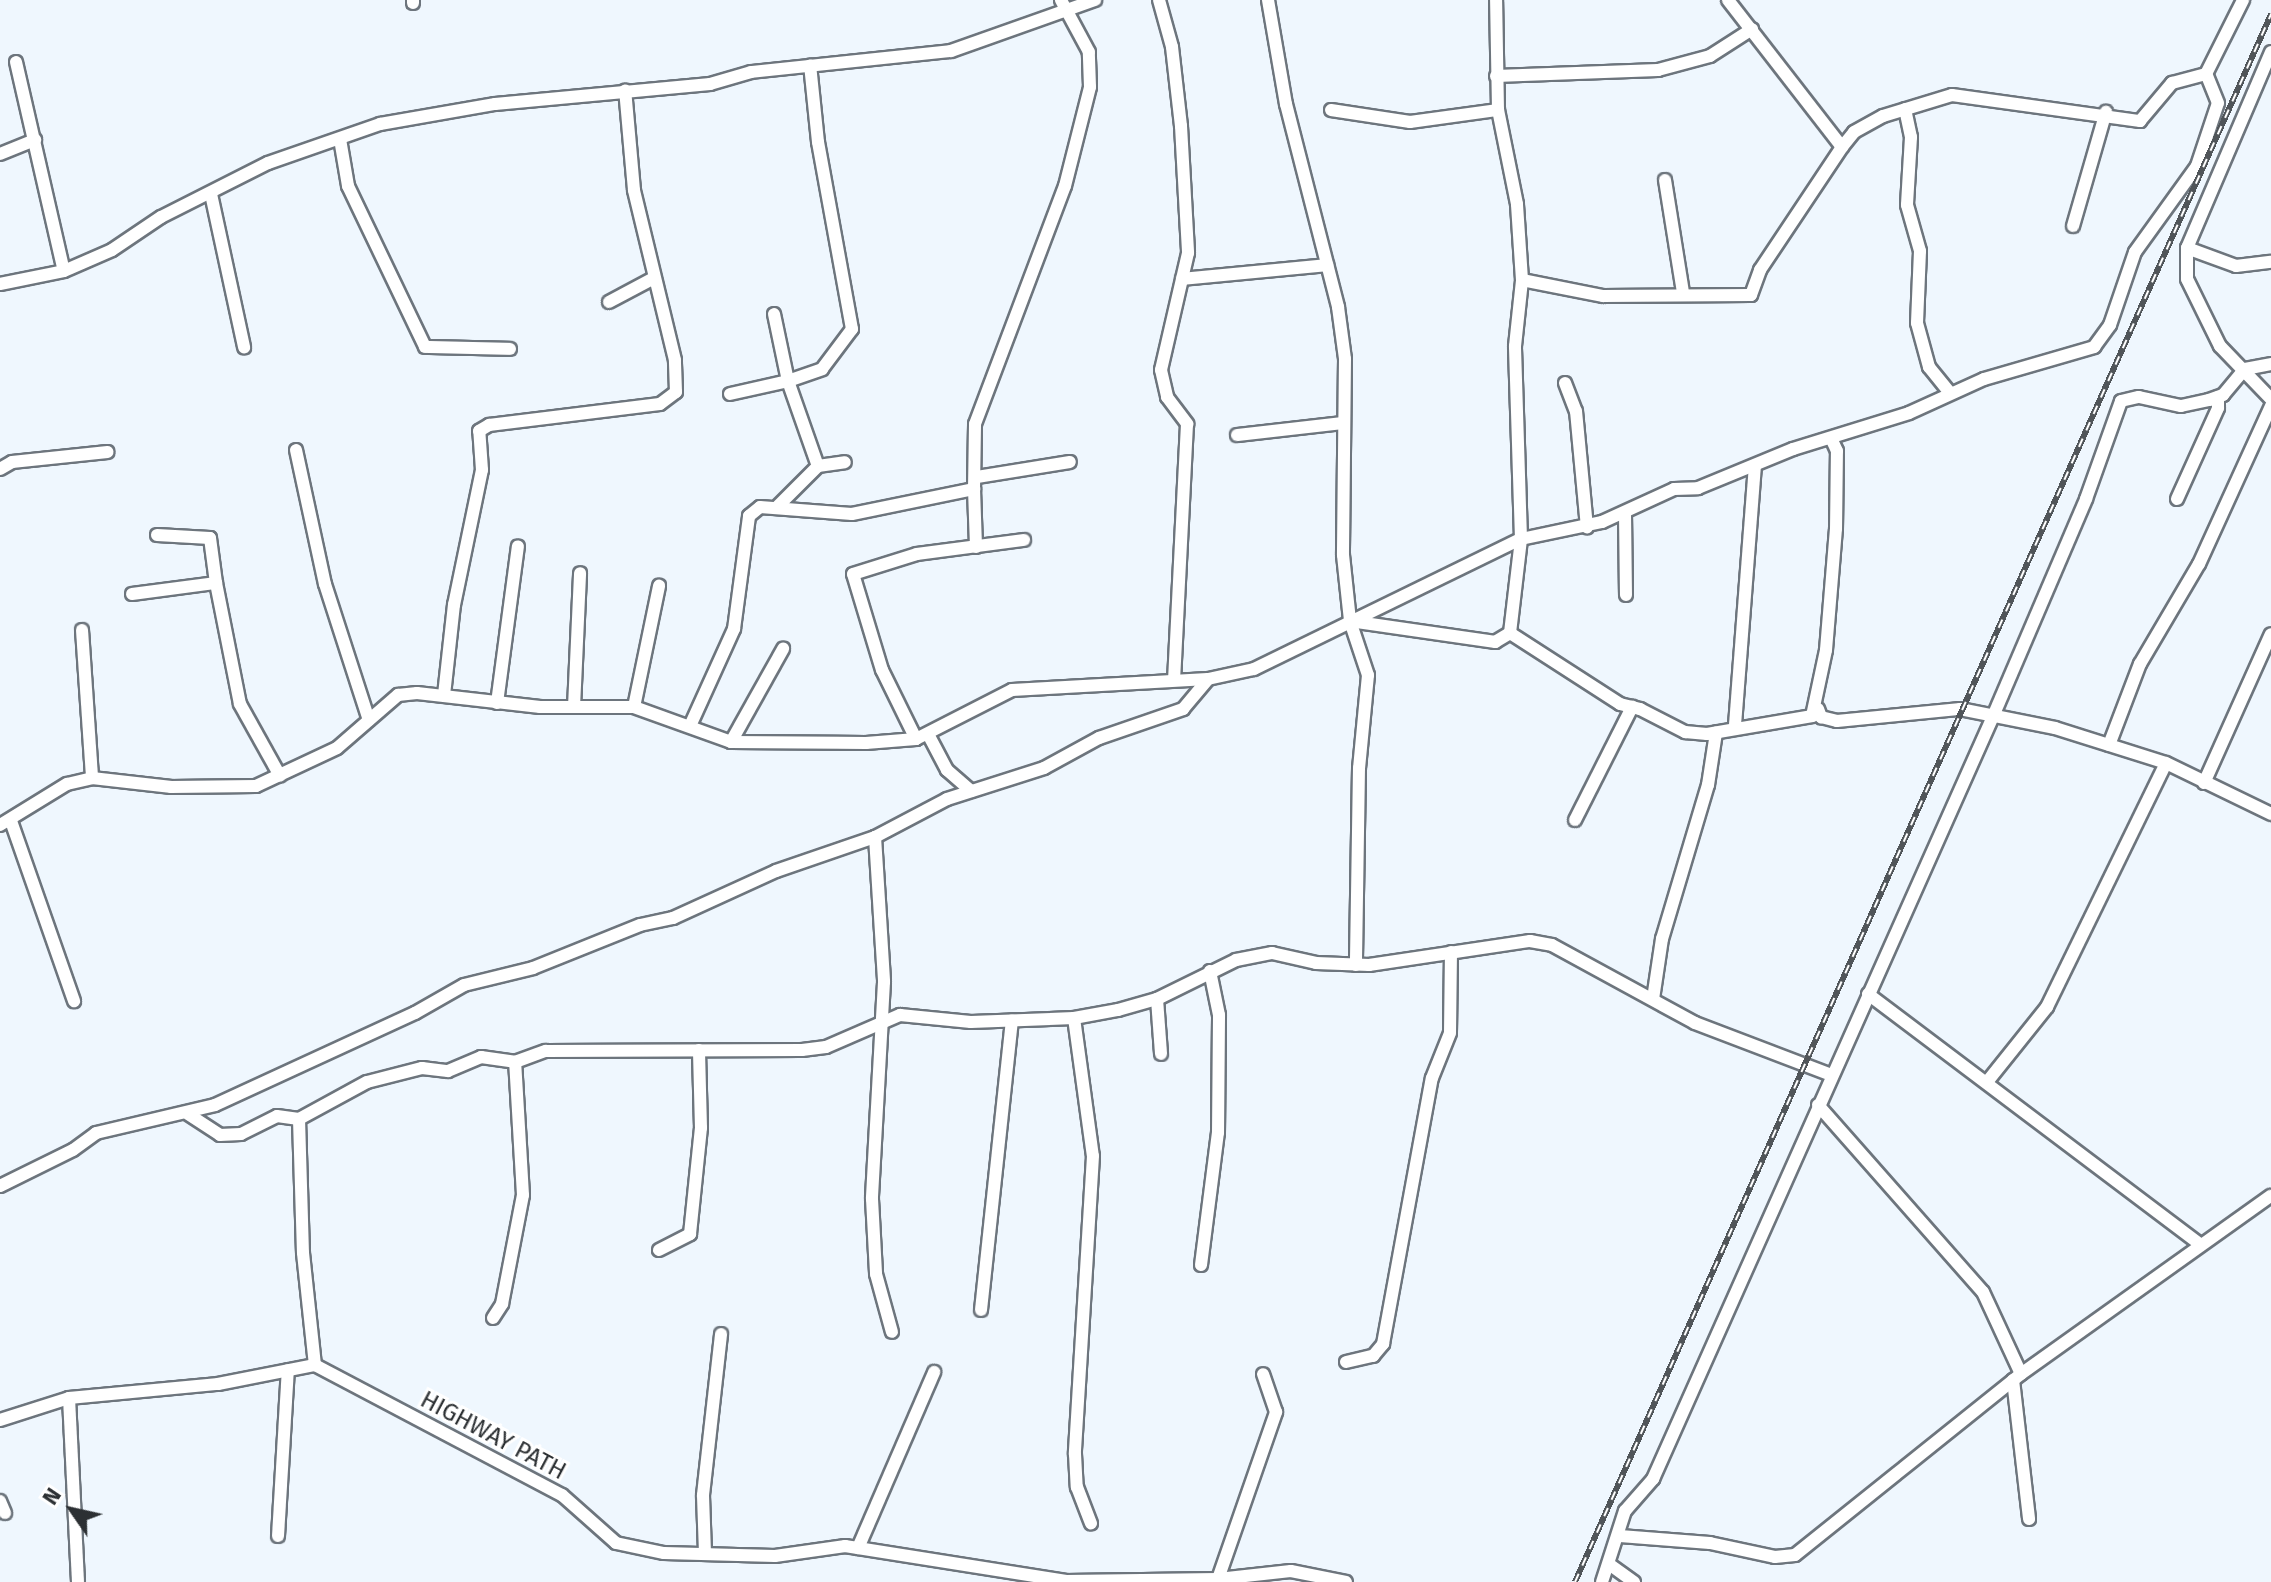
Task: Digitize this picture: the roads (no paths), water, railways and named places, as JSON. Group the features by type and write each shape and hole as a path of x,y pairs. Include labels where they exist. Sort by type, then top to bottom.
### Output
{"street":[{"path":"0,284 64,271 112,250 161,217 268,163 380,124 495,104 710,84 751,72 951,51 1062,5 1095,0"},
{"path":"1159,0 1172,47 1181,126 1188,253 1161,370 1171,404 1187,424 1174,680"},
{"path":"1268,0 1286,104 1327,265 1345,359 1343,555 1350,621 1368,675 1358,796 1356,965"},
{"path":"1496,0 1498,110 1517,204 1522,280 1515,346 1521,539 1510,633"},
{"path":"1728,0 1842,147"},
{"path":"1522,280 1603,296 1683,293 1751,295 1760,270 1854,132 1905,109 1952,95 2106,112 2140,121 2172,83 2206,74 2243,0"},
{"path":"976,547 975,424 1065,186 1090,87 1089,52 1062,5"},
{"path":"1496,76 1658,70 1710,56 1752,29"},
{"path":"2271,52 2187,248 2187,279 2210,329 2271,399"},
{"path":"16,62 64,271"},
{"path":"730,394 788,381 822,369 852,329 818,142 810,65"},
{"path":"74,1001 5,823 67,784 92,778 218,789 256,786 337,748 398,695 444,695 497,703 574,707 634,707 731,742 922,737 1012,690 1208,679 1254,669 1350,621 1441,582 1521,539 1587,527 1625,514 1674,489 1698,488 1950,393 2084,350 2102,340 2135,252 2197,166 2218,103 2206,74"},
{"path":"444,695 454,605 482,470 479,431 489,425 673,399 675,360 652,279 634,190 625,90"},
{"path":"1905,109 1911,137 1907,205 1920,251 1917,323 1929,367 1950,393"},
{"path":"1331,110 1410,122 1498,110"},
{"path":"2073,226 2106,112"},
{"path":"340,139 348,186 425,347 510,349"},
{"path":"0,154 35,140"},
{"path":"1665,180 1683,293"},
{"path":"211,194 244,347"},
{"path":"2187,248 2236,266 2271,262"},
{"path":"1182,279 1327,265"},
{"path":"609,302 652,279"},
{"path":"774,314 788,381 818,466"},
{"path":"1602,1582 1620,1536 1625,1511 1653,1479 1994,714 2086,499 2121,401 2139,397 2181,406 2218,397 2245,369 2271,364"},
{"path":"1565,383 1576,411 1587,527"},
{"path":"2177,499 2218,408 2218,397"},
{"path":"2109,745 2140,664 2199,564 2271,406"},
{"path":"1237,435 1343,423"},
{"path":"1831,438 1837,451 1836,529 1818,709 1827,721 1960,709 1994,714 2166,763 2271,814"},
{"path":"296,450 325,584 369,720"},
{"path":"0,469 12,462 107,452"},
{"path":"778,506 818,466 845,462"},
{"path":"690,726 734,629 749,516 760,507 778,506 828,516 852,514 1070,462"},
{"path":"1735,725 1755,466"},
{"path":"1625,514 1626,595"},
{"path":"157,535 210,538 240,704 280,776"},
{"path":"971,791 947,770 922,737 882,670 853,574 917,554 1024,540"},
{"path":"497,703 518,546"},
{"path":"574,707 580,573"},
{"path":"132,594 216,583"},
{"path":"634,707 659,586"},
{"path":"1350,621 1495,642 1510,633"},
{"path":"82,630 92,778"},
{"path":"1510,633 1620,704 1685,732 1716,733 1735,725 1802,720 1818,709"},
{"path":"2204,783 2271,634"},
{"path":"731,742 783,649"},
{"path":"0,1186 73,1150 96,1133 163,1115 188,1114 415,1013 464,985 533,968 673,918 776,871 875,837 971,791 1009,783 1099,738 1183,709 1208,679"},
{"path":"1575,820 1632,707"},
{"path":"1653,999 1662,939 1708,785 1716,733"},
{"path":"1987,1082 2047,1007 2166,763"},
{"path":"875,837 884,982 879,1021 882,1074 872,1199 876,1274 892,1332"},
{"path":"188,1114 220,1135 241,1134 277,1116 299,1119 341,1094 401,1072 448,1071 481,1057 515,1062 546,1051 826,1047 879,1021 900,1015 1012,1021 1074,1018 1157,999 1210,971 1272,953 1356,965 1530,941 1552,945 1695,1023 1831,1075"},
{"path":"1346,1362 1373,1356 1383,1344 1432,1078 1450,1033 1451,952"},
{"path":"1201,1265 1218,1133 1219,1015 1210,971"},
{"path":"1868,994 2201,1245"},
{"path":"1157,999 1161,1054"},
{"path":"1074,1018 1093,1156 1075,1454 1077,1487 1091,1523"},
{"path":"981,1310 1012,1021"},
{"path":"659,1250 690,1234 701,1128 699,1050"},
{"path":"493,1318 502,1304 523,1195 515,1062"},
{"path":"1818,1105 1983,1292 2017,1377 2029,1519"},
{"path":"0,1420 69,1398 218,1384 315,1365 303,1253 299,1119"},
{"path":"1620,1536 1710,1543 1775,1557 1795,1555 2017,1377 2271,1196"},
{"path":"705,1553 703,1495 721,1334"},
{"name":"HIGHWAY PATH","path":"315,1365 562,1495 616,1543 681,1556 705,1553 775,1556 861,1548 981,1576 1066,1581 1218,1579 1291,1571 1346,1582"},
{"path":"278,1536 288,1370"},
{"path":"861,1548 934,1372"},
{"path":"1218,1579 1276,1412 1263,1374"},
{"path":"69,1398 78,1582"},
{"path":"1609,1564 1634,1582"}],"railway":[{"path":"1575,1582 2271,14"}]}
